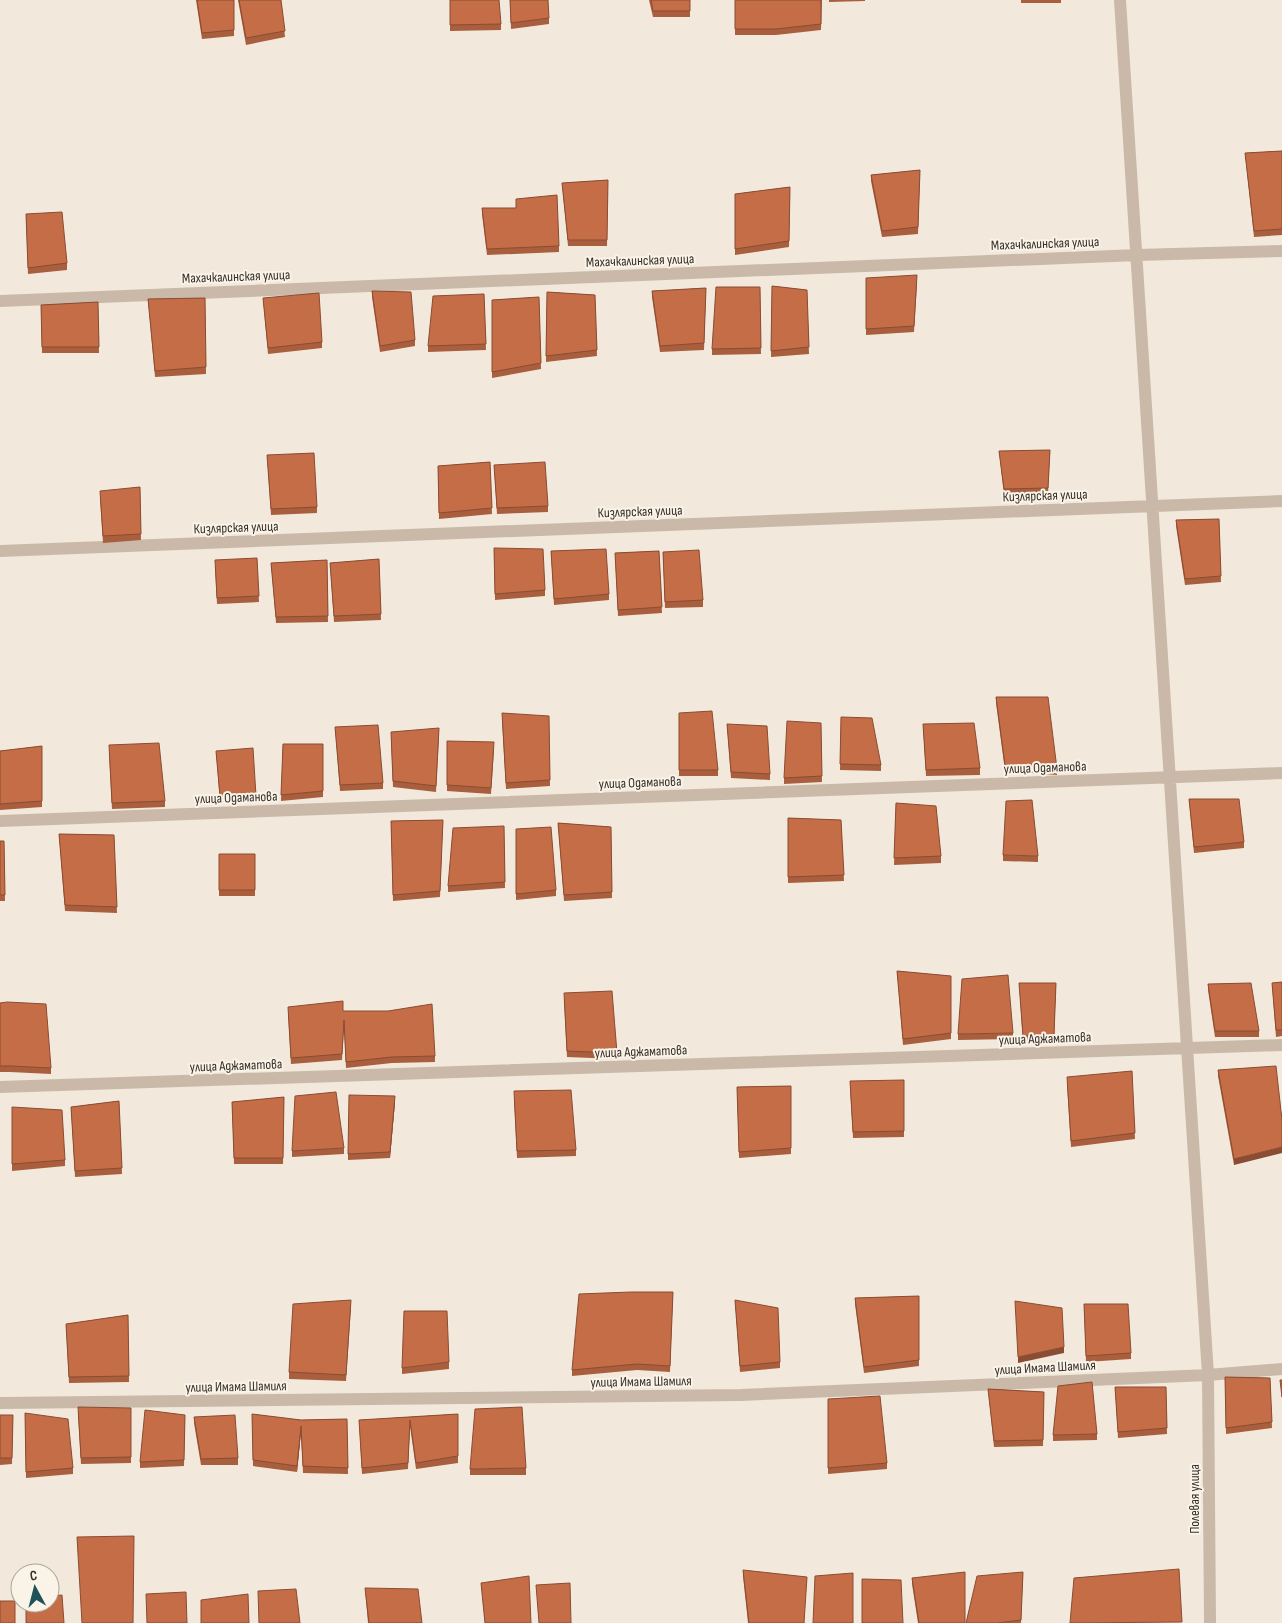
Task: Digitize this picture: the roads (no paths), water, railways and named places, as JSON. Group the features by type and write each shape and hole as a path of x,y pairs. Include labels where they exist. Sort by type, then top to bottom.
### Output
{"street":[{"name":"Полевая улица","path":"1120,0 1208,1374 1210,1623"},
{"name":"Махачкалинская улица","path":"0,301 1137,254 1282,251"},
{"name":"Кизлярская улица","path":"0,551 1282,501"},
{"name":"улица Одаманова","path":"0,821 1282,773"},
{"name":"улица Аджаматова","path":"0,1087 1282,1045"},
{"name":"улица Имама Шамиля","path":"0,1403 741,1395 1282,1369"}]}
